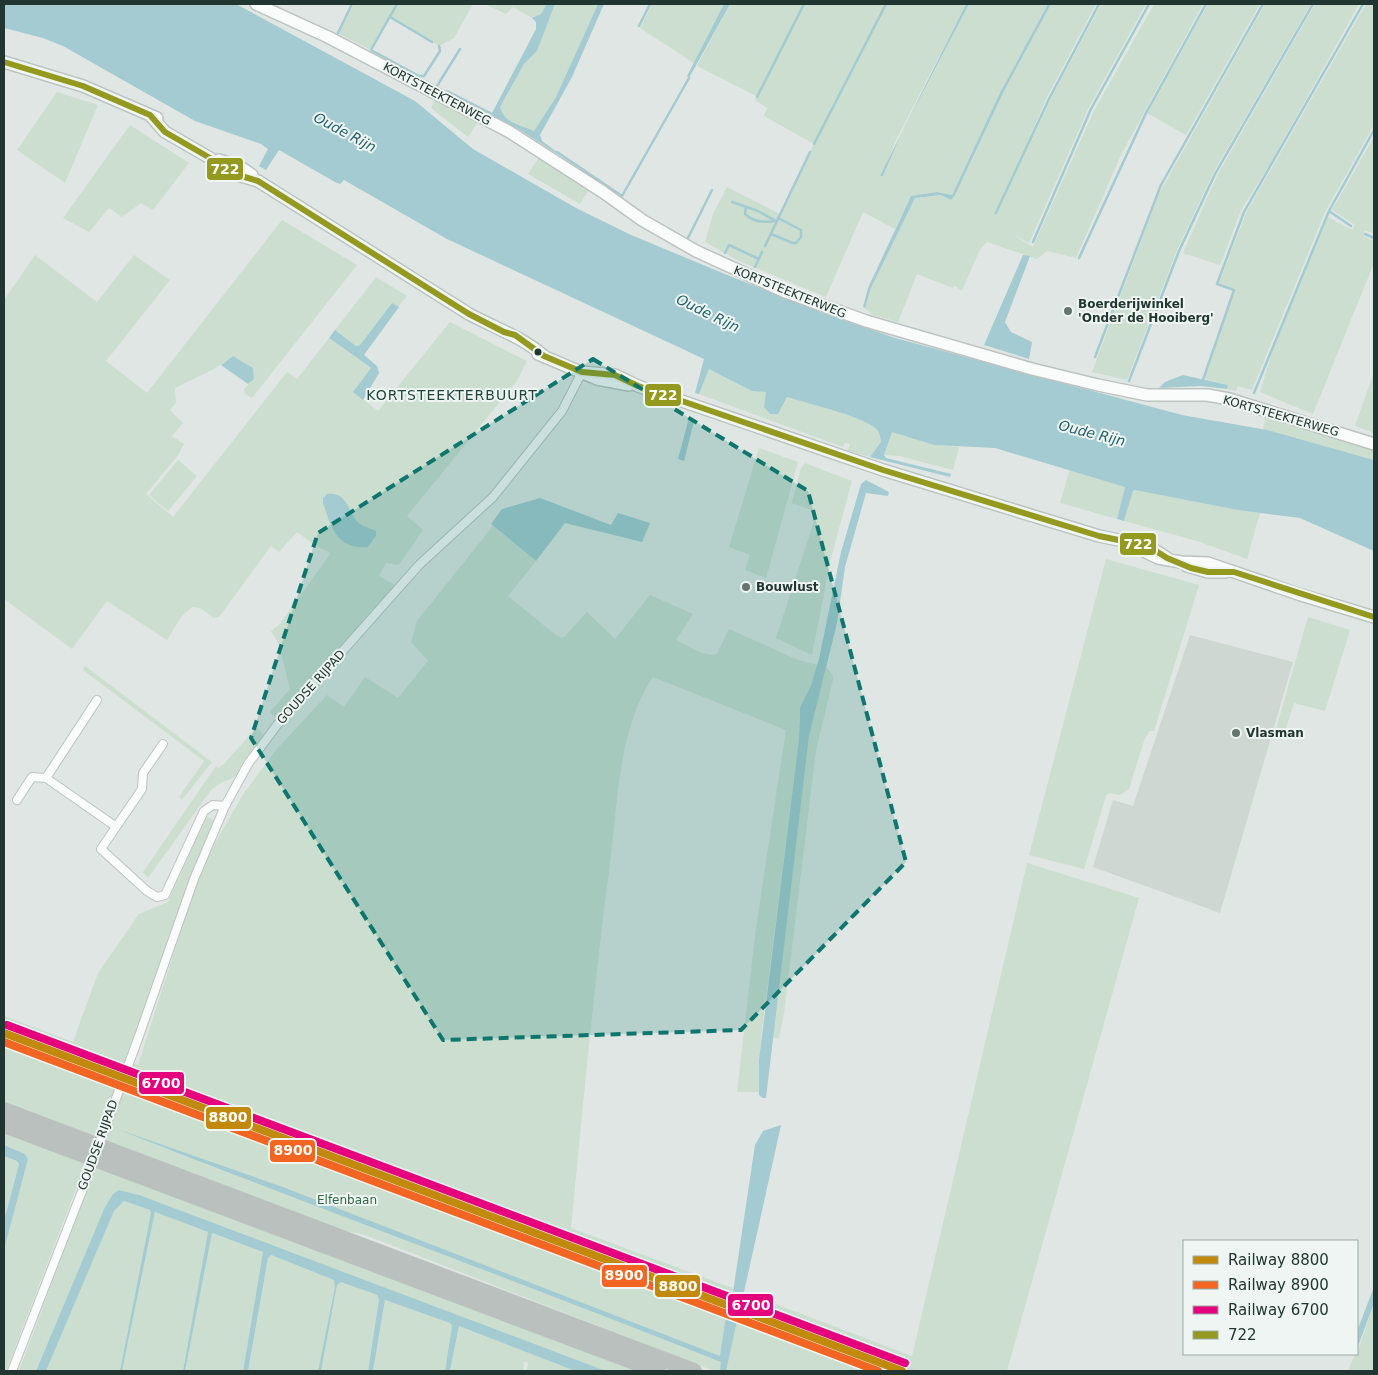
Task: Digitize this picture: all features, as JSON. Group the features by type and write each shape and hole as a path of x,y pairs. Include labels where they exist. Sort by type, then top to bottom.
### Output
{"highway":[{"path":"4,1110 694,1371"},
{"path":"4,1125 658,1371"}],"main road":[{"name":"KORTSTEEKTERWEG","path":"256,4 328,36 508,131 665,233 722,264 782,291 866,321 1032,369 1147,395 1207,395 1229,399 1374,444"},
{"path":"4,62 83,86 150,115 165,132 210,158 238,166 258,181 469,314 504,332 515,335 544,356 582,372 610,383 638,386 883,470 1099,536 1148,546 1167,558 1181,562 1208,563 1374,617"}],"street":[{"name":"GOUDSE RIJPAD","path":"14,1368 82,1191 194,879 225,806 248,764 277,725 419,565 493,497 562,410 582,372"},
{"path":"46,778 97,700"},
{"path":"163,744 144,773 142,789 101,849 147,891 157,897 165,895 204,811 213,805 225,806"},
{"path":"17,800 32,777 46,778 115,826"}],"highlighted area":[{"path":"593,359 808,491 906,862 741,1030 443,1040 251,738 318,533"}],"shaded area":[{"path":"1190,635 1293,662 1220,913 1093,867 1113,800 1133,806"},
{"path":"4,1028 730,1300 727,1310 4,1038"},
{"path":"736,1303 921,1371 890,1371 732,1312"}],"green space":[{"path":"354,4 473,4 454,38 439,46 390,17 371,50 339,34"},
{"path":"485,4 547,4 541,14 532,18 513,7 506,14"},
{"path":"554,4 598,4 556,97 534,131 509,120 505,117 500,107 524,64 537,51"},
{"path":"652,4 724,4 694,63 640,28"},
{"path":"730,4 885,4 851,71 886,4 966,4 895,142 883,176 902,132 969,4 1048,4 1000,93 952,195 937,192 911,196 895,229 863,212 826,297 739,261 705,242 713,214 727,187 780,214 814,144 764,116 767,108 755,100 756,96 697,66"},
{"path":"1051,4 1096,4 1047,97 993,222 1051,99 1101,4 1146,4 1089,107 1029,243 1011,233 1033,247 1094,111 1154,4 1203,4 1121,155 1076,258 1047,251 1037,259 987,242 980,249 962,291 955,286 953,288 917,274 898,322 873,315 865,308 871,288 915,198 941,195 951,200 955,195 1004,91"},
{"path":"1208,4 1260,4 1186,135 1147,113"},
{"path":"1265,4 1311,4 1213,173 1177,250 1127,380 1092,372 1159,194"},
{"path":"1315,4 1359,4 1270,164 1241,210 1220,265 1183,253 1217,176"},
{"path":"1366,4 1374,4 1374,125 1325,212 1252,390 1238,386 1236,391 1227,389 1228,385 1205,379 1235,289 1219,283 1247,211"},
{"path":"57,92 98,105 65,183 17,150"},
{"path":"436,97 479,120 468,137 431,108"},
{"path":"130,125 189,163 153,210 141,203 122,217 109,208 89,232 63,218"},
{"path":"1374,137 1374,234 1365,230 1363,236 1374,241 1374,263 1313,414 1260,392 1273,349 1328,217 1352,230 1355,225 1332,210"},
{"path":"540,156 590,188 580,204 528,174"},
{"path":"282,220 357,265 252,398 245,394 244,389 254,379 253,368 233,356 212,370 175,388 176,403 170,410 183,423 172,436 184,444 178,455 146,494 173,517 287,372 297,379 329,338 371,369 354,392 378,411 450,322 527,361 517,381 407,516 423,530 401,562 398,565 386,563 379,576 397,586 277,719 270,712 290,689 279,645 271,631 279,625 331,553 316,546 297,532 279,552 271,546 219,617 214,618 200,608 192,607 181,617 167,640 107,601 72,649 4,599 4,300 35,255 97,302 134,255 170,280 106,361 147,393","holes":["333,494 338,496 357,521 376,532 376,536 368,547 348,545 323,498"]},
{"path":"376,277 407,296 398,307 392,303 360,345 356,346 335,330"},
{"path":"708,369 766,392 764,407 778,414 787,397 846,414 867,423 878,431 881,442 870,457 848,451 850,444 845,443 843,447 699,394"},
{"path":"1374,372 1374,433 1355,426"},
{"path":"1266,413 1374,449 1374,460 1263,429"},
{"path":"892,431 934,445 959,447 953,470 899,456 884,455"},
{"path":"759,448 798,462 766,578 745,570 750,555 729,547"},
{"path":"178,460 197,476 168,511 149,495"},
{"path":"805,463 852,481 831,558 812,655 776,638 817,512 792,503 801,468"},
{"path":"1070,469 1125,487 1117,519 1060,503"},
{"path":"1133,491 1260,513 1247,559 1197,541 1124,521"},
{"path":"493,526 536,561 508,596 557,636 562,638 565,636 587,612 615,639 650,595 693,614 676,640 696,650 712,655 717,654 729,629 798,660 818,665 799,716 799,739 761,1038 759,1092 737,1092 756,928 786,730 653,677 641,697 633,719 621,766 594,999 571,1228 733,1288 730,1300 4,1028 4,1016 73,1042 98,973 139,914 168,902 206,817 214,820 125,1060 138,1065 201,868 242,796 276,750 327,695 344,707 365,677 398,698 428,661 411,642 417,621"},
{"path":"1106,559 1199,585 1154,731 1150,731 1145,738 1129,789 1120,795 1109,793 1106,796 1084,869 1029,855"},
{"path":"1308,617 1350,630 1325,711 1294,703 1282,740 1274,736"},
{"path":"85,666 212,762 182,800 179,797 204,761 83,670"},
{"path":"826,667 832,674 833,680 816,750 784,1013 779,1039 773,1037 774,1026 809,736"},
{"path":"257,727 263,734 237,776 211,790 148,878 143,872 216,766 218,768 223,765"},
{"path":"1027,863 1139,898 1007,1371 921,1371 736,1303 744,1292 912,1356"},
{"name":"Elfenbaan","path":"4,1038 890,1371 714,1371 362,1234 339,1230 4,1102"},
{"path":"4,1132 86,1163 6,1371 4,1369 4,1250 28,1159 25,1154 4,1145"},
{"path":"4,1156 17,1161 19,1164 4,1221"},
{"path":"95,1167 638,1371 606,1371 119,1190 104,1209 36,1371 19,1371"},
{"path":"124,1201 150,1210 151,1213 120,1371 46,1371 114,1211"},
{"path":"155,1212 208,1232 183,1371 122,1371"},
{"path":"211,1233 263,1252 243,1371 185,1371"},
{"path":"271,1255 334,1280 335,1287 318,1371 248,1371 268,1258"},
{"path":"341,1282 377,1295 379,1299 368,1371 321,1371 337,1285"},
{"path":"385,1300 450,1323 452,1326 445,1371 373,1371"},
{"path":"1374,1303 1374,1371 1348,1371 1355,1355 1358,1355"},
{"path":"459,1326 575,1371 527,1371 528,1363 524,1361 523,1371 450,1371"}],"water":[{"name":"Oude Rijn","path":"4,4 236,4 415,101 473,149 576,208 631,235 737,279 829,315 895,338 1182,415 1267,430 1374,460 1374,551 1300,518 1238,510 1135,490 1133,491 1124,521 1117,519 1125,487 995,448 934,445 892,432 884,455 886,458 951,474 950,477 870,457 881,442 879,433 867,423 846,414 787,397 778,414 770,414 764,407 766,392 752,391 709,369 699,394 695,393 704,359 447,239 344,180 340,184 335,182 279,150 266,170 259,166 268,149 261,144 195,121 63,46 43,38 4,28"},
{"path":"547,4 554,4 554,6 537,51 524,64 500,107 505,117 509,120 534,131 556,97 598,4 604,4 572,77 540,135 542,141 556,153 520,130 491,115 536,29 536,22 532,18 541,14"},
{"path":"724,4 730,4 689,78 687,76"},
{"path":"966,4 969,4 902,132"},
{"path":"1048,4 1051,4 1004,91 955,195 951,200 941,195 915,198 871,288 865,308 863,307 868,288 911,196 937,192 952,195 1000,93"},
{"path":"902,132 883,176 880,176"},
{"path":"1023,255 1030,256 1005,322 1011,332 1032,342 1029,359 984,345"},
{"path":"392,303 399,307 364,355 377,366 379,373 363,400 353,392 371,368 329,338 335,330 356,346 360,345"},
{"path":"233,356 253,368 254,379 248,384 221,365"},
{"path":"1183,375 1228,385 1227,389 1201,386 1159,388 1165,382"},
{"path":"689,418 694,421 684,461 678,459"},
{"path":"866,480 889,492 888,496 866,493 845,567 837,623 809,736 766,1098 763,1098 759,1095 759,1060 799,739 800,708 811,685 819,659 841,552 861,484"},
{"path":"327,494 338,495 342,498 357,521 376,531 376,536 368,547 349,545 337,535 323,503 323,498"},
{"path":"540,498 611,525 618,513 650,523 642,542 565,523 536,561 491,524 502,509"},
{"path":"781,1125 744,1292 738,1299 732,1312 737,1321 726,1371 720,1371 721,1362 117,1129 280,1186 720,1356 727,1310 733,1292 755,1145 763,1131"},
{"path":"4,1145 25,1154 28,1159 4,1250 4,1221 19,1164 17,1161 4,1156"},
{"path":"119,1190 139,1195 606,1371 575,1371 459,1326 450,1371 445,1371 452,1326 450,1323 385,1300 373,1371 368,1371 379,1299 377,1295 341,1282 337,1285 321,1371 318,1371 335,1287 334,1280 271,1255 268,1258 248,1371 243,1371 263,1252 212,1233 185,1371 183,1371 208,1232 155,1212 122,1371 120,1371 151,1213 150,1210 124,1201 114,1211 46,1371 36,1371 104,1209 113,1194"},
{"path":"1374,1287 1374,1303 1358,1346 1358,1328"}],"waterway":[{"path":"338,33 352,4"},
{"path":"397,4 371,50 419,76 424,76 440,51 439,46"},
{"path":"639,26 650,4"},
{"path":"757,97 804,4"},
{"path":"814,144 886,4"},
{"path":"996,213 1049,99 1099,4"},
{"path":"1033,242 1091,109 1149,4"},
{"path":"1079,258 1146,113 1206,4"},
{"path":"1095,357 1161,185 1263,4"},
{"path":"1129,381 1179,251 1215,174 1313,4"},
{"path":"1203,380 1234,290 1217,284 1244,212 1363,4"},
{"path":"390,17 432,42"},
{"path":"437,86 460,49"},
{"path":"557,152 622,196 689,78"},
{"path":"447,91 492,114"},
{"path":"1254,393 1329,211 1374,130"},
{"path":"765,246 810,152"},
{"path":"688,238 712,190"},
{"path":"732,202 758,211 776,221"},
{"path":"746,207 745,214 751,219 762,222 775,221"},
{"path":"1329,211 1351,226"},
{"path":"771,234 793,243 796,243 801,237 801,230 778,218"},
{"path":"1365,234 1374,238"},
{"path":"725,253 729,245 759,259"},
{"path":"755,267 762,252"}],"rail line":[{"name":"6700","path":"7,1025 905,1363"},
{"name":"8800","path":"4,1033 902,1371"},
{"name":"8900","path":"4,1042 878,1371"}],"transit line":[{"name":"722","path":"4,62 83,86 150,115 165,132 210,158 219,166 231,173 258,181 469,314 504,332 515,335 544,356 582,372 615,375 638,386 883,470 1099,536 1148,546 1167,558 1191,568 1208,572 1234,572 1374,617"}],"place":[{"name":"Boerderijwinkel 'Onder de Hooiberg'","path":"1068,311"},
{"name":"Bouwlust","path":"746,587"},
{"name":"Vlasman","path":"1236,733"}],"district":[{"name":"KORTSTEEKTERBUURT","path":"452,395"}]}
